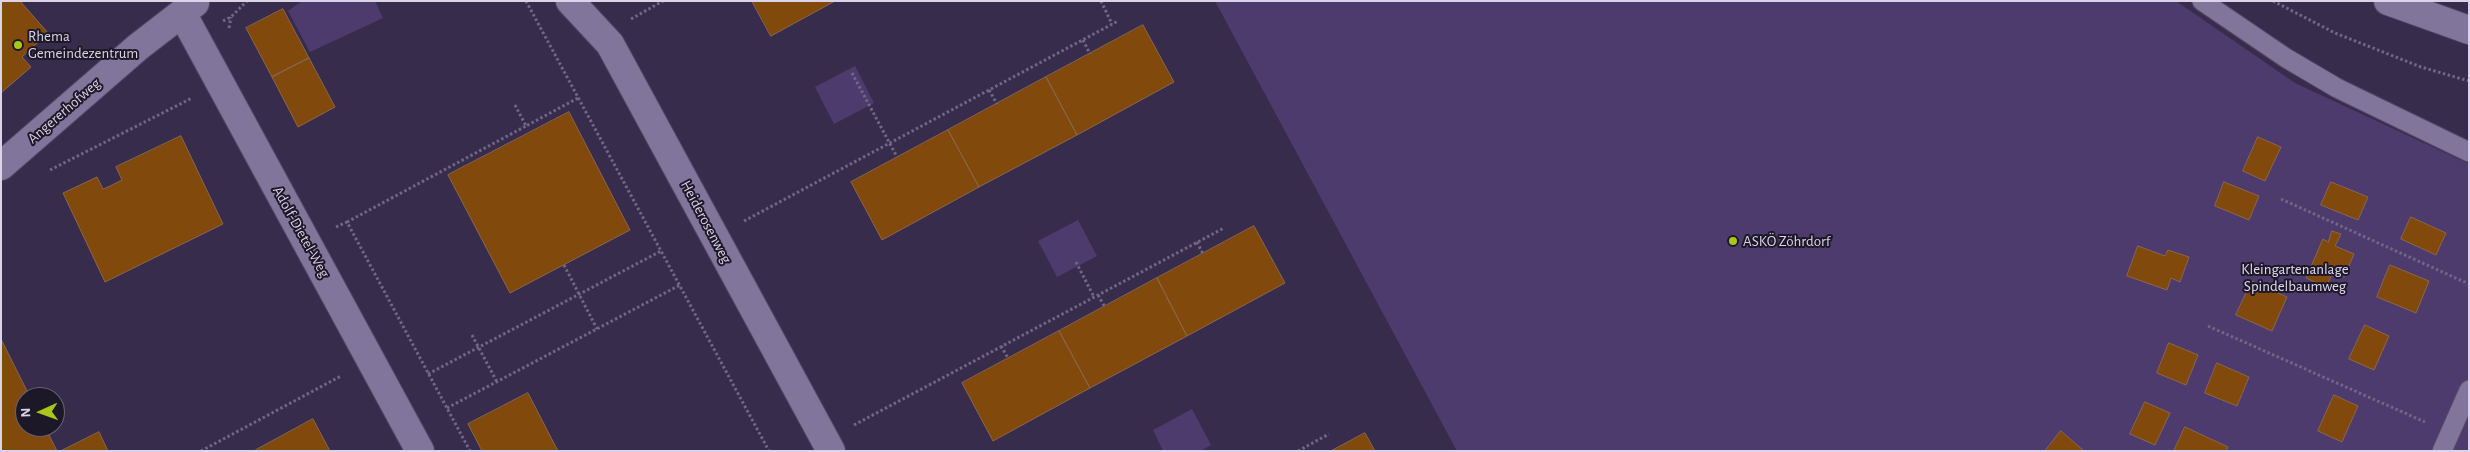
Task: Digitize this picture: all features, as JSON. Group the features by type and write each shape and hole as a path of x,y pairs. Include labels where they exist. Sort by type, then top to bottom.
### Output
{"street":[{"name":"Heiderosenweg","path":"570,1 610,44 831,451"},
{"path":"2388,1 2469,30"},
{"name":"Angererhofweg","path":"1,166 138,48 190,7"},
{"name":"Adolf-Dietel-Weg","path":"190,7 420,451"}],"lane":[{"path":"2202,1 2286,58 2337,88 2469,152"},
{"path":"2442,451 2469,390"}],"path":[{"path":"526,1 769,451"},
{"path":"623,23 663,1"},
{"path":"1101,1 1112,24"},
{"path":"2274,1 2335,33 2421,67 2469,81"},
{"path":"231,17 228,28 232,35"},
{"path":"742,222 1118,21"},
{"path":"1083,40 1090,54"},
{"path":"852,73 897,157"},
{"path":"989,90 997,104"},
{"path":"47,172 199,94"},
{"path":"332,220 336,227 578,98"},
{"path":"515,105 526,126"},
{"path":"2281,199 2469,284"},
{"path":"346,222 470,451"},
{"path":"853,426 1224,228"},
{"path":"1197,242 1203,254"},
{"path":"428,374 660,251"},
{"path":"1076,262 1096,296 1105,307"},
{"path":"564,265 598,329"},
{"path":"447,408 680,285"},
{"path":"2208,326 2450,433"},
{"path":"472,335 497,382"},
{"path":"1001,346 1008,358"},
{"path":"201,451 342,376"},
{"path":"1298,451 1328,434"},
{"path":"212,444 216,451"},
{"path":"1307,446 1309,451"}],"green space":[{"path":"302,1 375,1 383,18 310,52 288,11"},
{"name":"ASKÖ Zöhrdorf","path":"1215,1 2176,1 2295,83 2469,164 2469,451 1457,451"},
{"path":"855,66 874,103 834,124 815,87"},
{"path":"1078,220 1097,256 1057,277 1038,241"},
{"path":"1192,409 1211,445 1201,451 1163,451 1153,430"}],"building":[{"name":"Rhema Gemeindezentrum","path":"1,1 20,1 48,33 22,57 31,67 1,93"},
{"path":"752,1 835,1 771,36"},
{"path":"283,9 309,58 272,77 246,28"},
{"path":"1143,25 1174,82 1077,135 1046,77"},
{"path":"309,58 335,107 298,127 272,77"},
{"path":"1046,77 1077,135 979,187 948,130"},
{"path":"569,112 630,230 510,293 448,175"},
{"path":"948,130 979,187 882,240 851,182"},
{"path":"181,136 223,224 105,282 63,193 97,177 103,189 108,187 122,180 116,167"},
{"path":"2258,137 2281,147 2265,181 2243,171"},
{"path":"2224,182 2259,196 2249,220 2215,206"},
{"path":"2331,182 2368,197 2358,220 2321,205"},
{"path":"2411,217 2446,233 2436,255 2401,239"},
{"path":"1254,226 1285,283 1187,336 1157,278"},
{"path":"2332,231 2341,234 2335,246 2354,254 2344,277 2333,272 2326,287 2306,278 2323,239 2328,242"},
{"path":"2138,246 2165,256 2168,250 2189,257 2180,282 2171,278 2167,290 2127,276"},
{"path":"2390,265 2429,281 2416,313 2377,297"},
{"path":"1157,278 1187,336 1090,388 1059,331"},
{"path":"2252,281 2287,297 2272,331 2236,315"},
{"path":"2365,325 2389,336 2374,370 2349,359"},
{"path":"1059,331 1090,388 993,441 962,383"},
{"path":"1,339 25,387 15,387 15,437 50,437 57,451 1,451"},
{"path":"2169,343 2198,355 2186,385 2157,373"},
{"path":"2217,363 2249,377 2237,406 2205,393"},
{"path":"528,393 558,451 482,451 468,424"},
{"path":"2334,395 2358,406 2342,442 2318,431"},
{"path":"2145,402 2170,413 2155,445 2130,434"},
{"path":"313,419 330,451 256,450"},
{"path":"2185,427 2228,447 2226,451 2174,451"},
{"path":"2061,431 2084,451 2045,451"},
{"path":"99,432 108,451 61,451"},
{"path":"1365,433 1375,451 1331,451"}],"place":[{"name":"Rhema Gemeindezentrum","path":"18,45"},
{"name":"ASKÖ Zöhrdorf","path":"1733,241"}],"park label":[{"name":"Kleingartenanlage Spindelbaumweg","path":"2295,278"}]}
